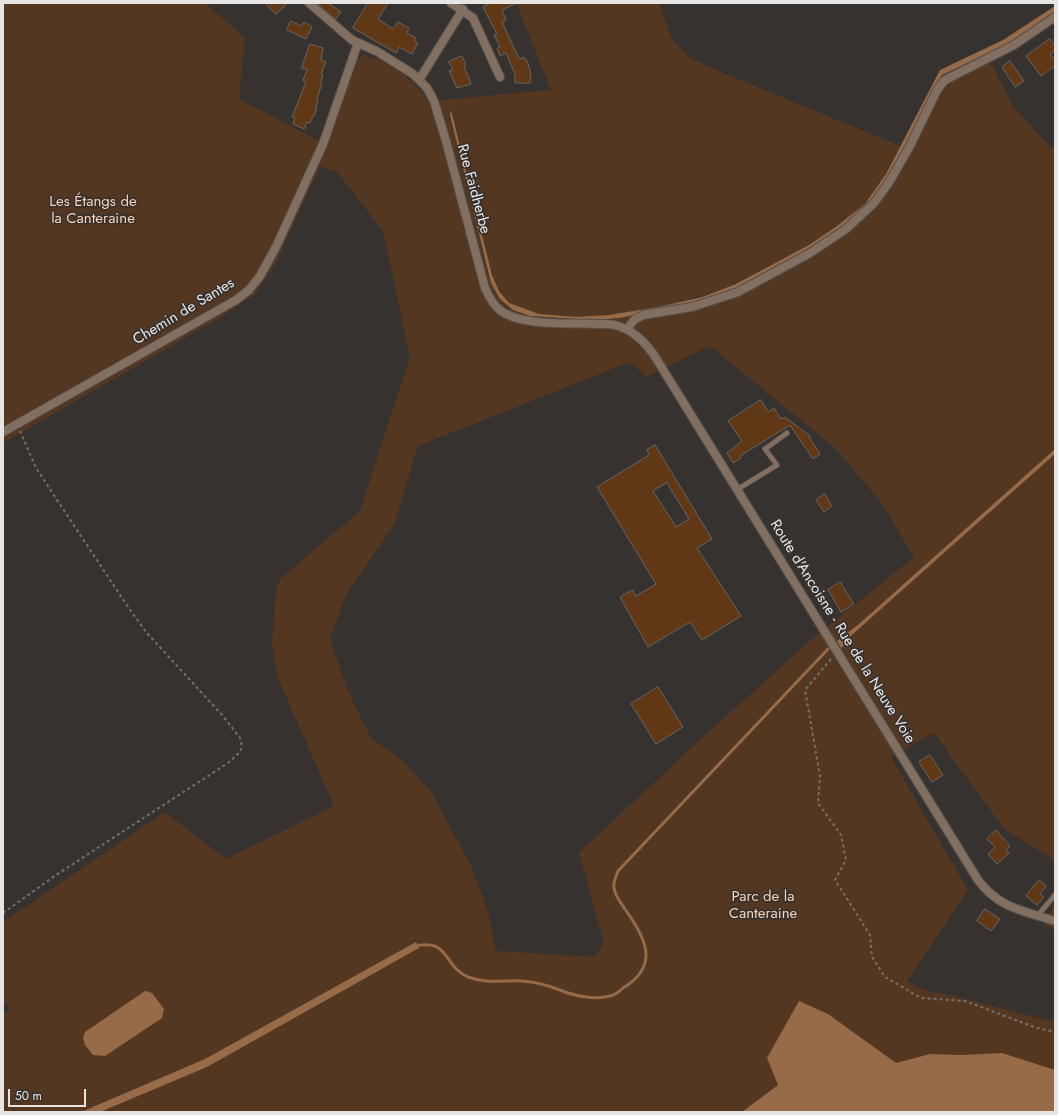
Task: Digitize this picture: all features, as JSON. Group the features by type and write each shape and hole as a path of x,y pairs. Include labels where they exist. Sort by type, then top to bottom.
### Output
{"street":[{"name":"Rue Faidherbe","path":"309,3 358,43 378,52 419,80 430,94 438,113 485,288 495,306 506,314 531,321 609,324 627,329"},
{"path":"451,3 463,6 474,18 500,76"},
{"path":"419,80 463,6"},
{"path":"627,329 634,320 643,316 692,307 738,292 783,269 841,232 867,211 880,194 906,152 937,90 945,80 1014,45 1055,17"},
{"name":"Chemin de Santes","path":"3,432 236,300 249,290 260,276 276,247 323,144 358,43"},
{"name":"Route d'Ancoisne - Rue de la Neuve Voie","path":"627,329 639,337 654,355 981,884 992,897 998,901 1055,920"}],"lane":[{"path":"738,489 777,465 766,449 787,433"},
{"path":"1038,915 1055,895"}],"path":[{"path":"3,913 56,875 222,767 240,752 242,746 240,738 223,716 146,632 124,601 36,468 17,425"},
{"path":"838,651 805,690 820,776 818,803 841,835 846,860 835,880 870,936 872,957 885,977 921,998 965,1001 1037,1028 1055,1032"}],"green space":[{"name":"Parc de la Canteraine","path":"3,3 205,3 245,38 239,99 327,145 356,61 364,55 384,62 401,72 429,101 551,90 516,3 659,3 672,39 689,57 709,67 900,146 880,185 899,159 942,75 986,54 1013,106 1051,148 1055,145 1055,860 1005,830 934,733 891,757 968,890 907,981 927,991 953,996 1055,1022 1055,1112 3,1112 3,1013 10,1009 3,1000 3,922 165,812 226,859 334,806 278,678 272,643 276,590 280,579 360,511 410,357 383,231 337,172 320,166 277,261 255,294 218,319 3,443","holes":["451,111 492,275 501,294 509,303 530,312 557,317 588,317 655,308 714,292 736,284 784,260 745,285 694,303 620,318 593,320 530,316 506,305 491,283 450,115","868,201 859,213 829,232","710,346 834,447 880,501 914,557 812,639 693,746 579,853 604,943 594,957 496,951 488,911 471,866 432,793 403,761 371,738 348,691 330,639 346,595 394,525 418,446 630,362 646,377"]},
{"path":"1054,905 1055,906 1055,929 1044,925"}],"shaded area":[{"path":"1055,6 1055,12 1012,42 942,75 899,159 876,196 847,224 794,258 745,285 694,303 620,318 593,320 530,316 513,310 500,299 491,283 450,115 451,110 492,275 499,291 509,303 539,314 576,317 609,315 658,307 702,297 736,284 809,245 837,226 865,204 886,174 940,70 1003,40"},
{"path":"1055,449 1055,454 844,642 845,645 841,648 837,641 859,624"},
{"path":"416,942 419,948 207,1067 100,1112 81,1112 205,1059"},
{"path":"145,991 152,993 164,1009 162,1018 105,1056 93,1055 85,1045 83,1038 85,1032"},
{"path":"799,1001 828,1014 896,1063 930,1054 961,1055 1002,1053 1055,1070 1055,1112 742,1112 778,1085 767,1058"}],"building":[{"path":"266,3 288,3 276,14"},
{"path":"317,3 328,3 341,12 336,19"},
{"path":"368,3 388,3 378,19 393,29 398,22 409,28 407,33 416,38 414,41 418,43 412,54 399,47 396,53 353,28"},
{"path":"491,3 517,3 502,10 506,20 502,22 519,59 524,57 528,63 531,74 530,83 515,83 515,74 506,53 500,56 497,48 500,47 494,35 497,34 483,7"},
{"path":"291,21 301,26 304,22 312,27 306,39 287,30"},
{"path":"1050,39 1055,46 1055,51 1050,54 1055,61 1055,66 1041,76 1026,56"},
{"path":"310,44 323,48 321,60 326,62 321,74 323,75 317,99 317,107 310,123 307,122 304,129 293,124 295,118 292,117 306,82 303,81 307,69 302,68"},
{"path":"462,56 471,84 457,88 449,71 453,70 449,62"},
{"path":"1010,61 1024,81 1015,87 1002,67"},
{"path":"761,400 768,412 774,408 781,419 785,417 810,436 809,437 820,454 813,459 790,425 740,456 741,458 733,463 727,453 742,441 728,421"},
{"path":"655,445 712,539 697,548 741,616 702,640 690,622 648,647 620,597 632,590 636,596 656,584 597,487 649,455 647,450","holes":["667,483 689,519 676,527 653,491"]},
{"path":"825,494 832,506 824,512 816,500"},
{"path":"840,582 854,604 841,612 828,590"},
{"path":"658,687 683,727 656,744 631,704"},
{"path":"930,755 943,775 932,782 919,762"},
{"path":"996,830 1010,846 1006,850 1009,853 997,864 988,854 995,847 987,839"},
{"path":"1039,880 1046,886 1040,894 1044,897 1037,905 1026,896"},
{"path":"985,909 1000,919 991,931 977,921"}],"waterway":[{"path":"416,946 435,946 441,950 454,967 460,972 475,979 488,981 532,982 585,997 598,998 614,995 619,992 635,979 642,970 646,961 646,951 638,930 616,894 614,884 618,871 828,649"}],"park label":[{"name":"Les Étangs de la Canteraine","path":"93,210"}]}
